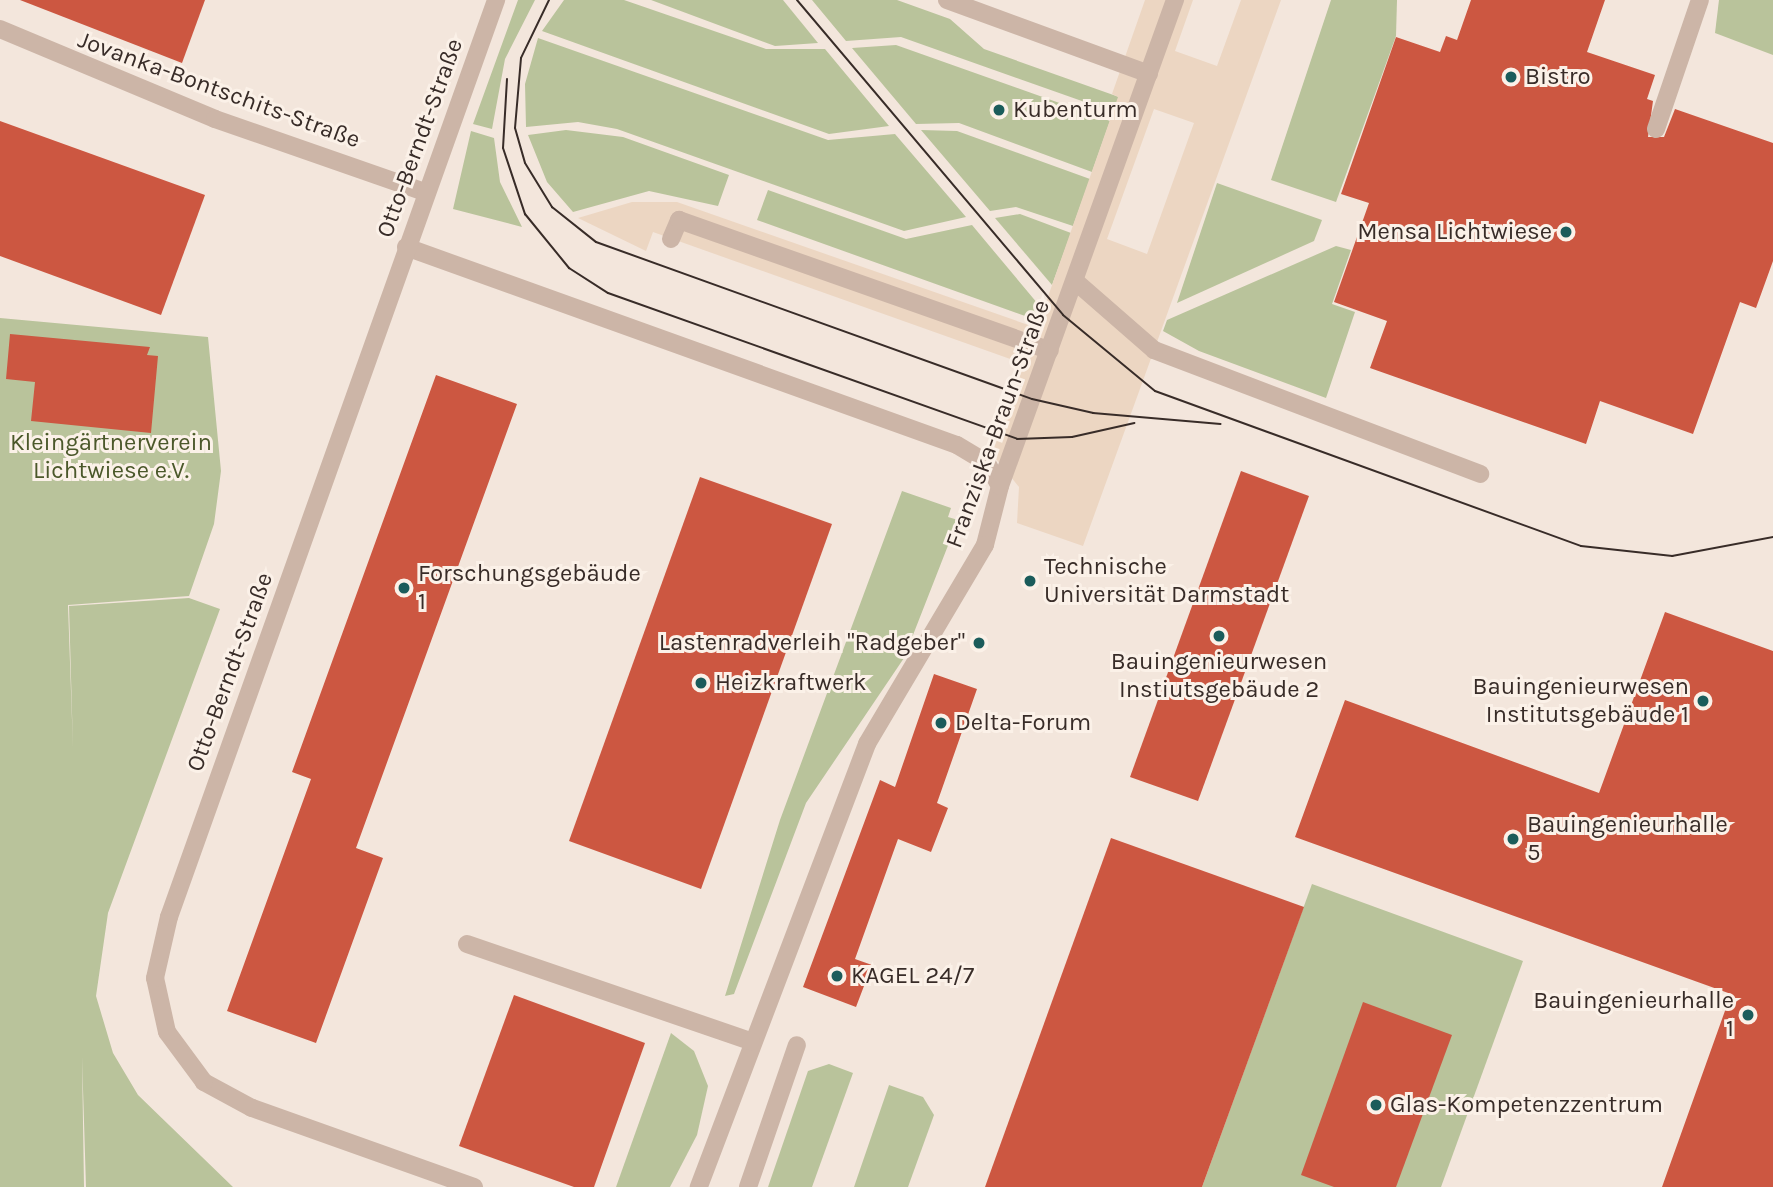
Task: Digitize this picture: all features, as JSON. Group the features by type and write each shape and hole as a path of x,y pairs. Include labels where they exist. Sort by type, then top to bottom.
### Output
{"street":[{"name":"Otto-Berndt-Straße","path":"474,1187 252,1108 204,1082 167,1032 155,978 169,917 425,192 496,0"},
{"path":"947,0 1149,74"},
{"name":"Franziska-Braun-Straße","path":"699,1187 751,1041 867,744 985,545 1000,486 1175,0"},
{"path":"1656,129 1700,0"},
{"name":"Jovanka-Bontschits-Straße","path":"0,29 215,119 425,192"},
{"path":"671,239 678,220 1050,351"},
{"path":"406,247 957,445 987,463 1000,486"},
{"path":"1075,281 1154,350 1480,474"},
{"path":"467,944 751,1041"},
{"path":"748,1187 797,1045"}],"green space":[{"path":"518,0 535,0 505,59 492,129 473,124"},
{"path":"564,0 624,0 766,49 825,49 889,126 829,134 542,31"},
{"path":"651,0 783,0 818,43 775,46"},
{"path":"812,0 897,0 950,19 984,49 1119,97 1113,112 901,37 846,41"},
{"path":"1331,0 1397,0 1396,36 1336,202 1271,180"},
{"path":"1719,0 1773,0 1773,55 1715,33"},
{"path":"538,38 828,140 895,134 966,217 904,231 617,129 578,122 526,127 525,84"},
{"path":"896,45 1110,121 1092,172 959,123 916,124 852,48"},
{"path":"566,130 623,137 729,175 718,206 649,191 573,212 547,182 528,135"},
{"path":"921,130 957,131 1090,179 1073,226 1016,207 990,211"},
{"path":"471,131 494,138 500,182 522,227 453,209"},
{"path":"1217,183 1322,220 1314,241 1177,303"},
{"path":"768,190 906,239 972,225 1043,310 1039,321 757,220"},
{"path":"1020,214 1071,233 1052,285 995,218"},
{"path":"1336,246 1351,250 1332,304 1355,312 1326,398 1199,351 1163,331 1167,320"},
{"name":"Kleingärtnerverein Lichtwiese e.V.","path":"0,318 208,337 221,471 214,524 189,596 68,605 73,749 69,606 189,598 220,609 108,913 96,996 113,1053 138,1095 233,1187 86,1187 82,1057 84,1187 0,1187"},
{"path":"902,491 951,508 948,517 958,520 904,658 806,803 734,994 725,996 780,820"},
{"path":"1312,884 1523,961 1441,1187 1202,1187"},
{"path":"671,1033 694,1051 708,1086 697,1135 670,1187 616,1187"},
{"path":"829,1064 853,1073 812,1187 768,1187 808,1071"},
{"path":"889,1085 923,1097 934,1115 908,1187 854,1187"}],"shaded area":[{"path":"1145,0 1193,0 1175,51 1217,66 1241,0 1281,0 1083,546 1017,523 1019,487 992,454 1024,364 653,232 646,251 578,218 632,202 677,202 1037,328 1118,97 1112,94","holes":["1154,109 1194,123 1147,254 1107,239"]}],"building":[{"path":"20,0 205,0 182,63"},
{"name":"Mensa Lichtwiese","path":"1471,0 1605,0 1587,52 1655,75 1647,99 1653,101 1648,137 1664,137 1675,109 1773,143 1773,261 1756,308 1740,302 1693,434 1600,401 1586,444 1370,368 1387,321 1334,302 1369,203 1341,194 1396,37 1440,52 1446,36 1457,40"},
{"path":"0,121 205,195 161,315 0,256"},
{"path":"10,334 150,347 147,355 158,356 151,433 31,421 35,382 6,379"},
{"name":"Forschungsgebäude 1","path":"436,375 517,404 356,848 383,858 316,1043 227,1011 311,779 292,772"},
{"name":"Bauingenieurwesen Instiutsgebäude 2","path":"1241,471 1309,496 1198,801 1130,777"},
{"name":"Heizkraftwerk","path":"700,477 832,524 701,889 569,841"},
{"path":"1665,612 1773,651 1773,1187 1662,1187 1731,994 1295,837 1345,700 1599,793"},
{"path":"934,674 977,689 937,803 948,808 931,852 898,839 855,959 872,965 856,1007 803,987 880,780 895,787"},
{"path":"1111,838 1304,907 1202,1187 985,1187"},
{"path":"514,995 645,1043 594,1187 574,1187 459,1146"},
{"name":"Glas-Kompetenzzentrum","path":"1363,1002 1452,1035 1396,1187 1334,1187 1301,1175"}],"tram line":[{"path":"549,0 521,58 515,128 525,163 552,207 596,242 1032,399 1093,413 1221,424"},
{"path":"797,0 1063,315 1155,391 1581,546 1672,556 1773,537"},
{"path":"507,79 503,148 525,214 569,268 608,293 1017,439 1072,437 1134,423"}],"place":[{"name":"Bistro","path":"1511,77"},
{"name":"Kubenturm","path":"999,110"},
{"name":"Mensa Lichtwiese","path":"1566,232"},
{"name":"Technische Universität Darmstadt","path":"1030,581"},
{"name":"Forschungsgebäude 1","path":"404,588"},
{"name":"Bauingenieurwesen Instiutsgebäude 2","path":"1219,636"},
{"name":"Lastenradverleih \"Radgeber\"","path":"979,643"},
{"name":"Heizkraftwerk","path":"701,683"},
{"name":"Bauingenieurwesen Institutsgebäude 1","path":"1703,701"},
{"name":"Delta-Forum","path":"941,723"},
{"name":"Bauingenieurhalle 5","path":"1513,839"},
{"name":"KAGEL 24/7","path":"837,976"},
{"name":"Bauingenieurhalle 1","path":"1748,1015"},
{"name":"Glas-Kompetenzzentrum","path":"1376,1105"}]}
